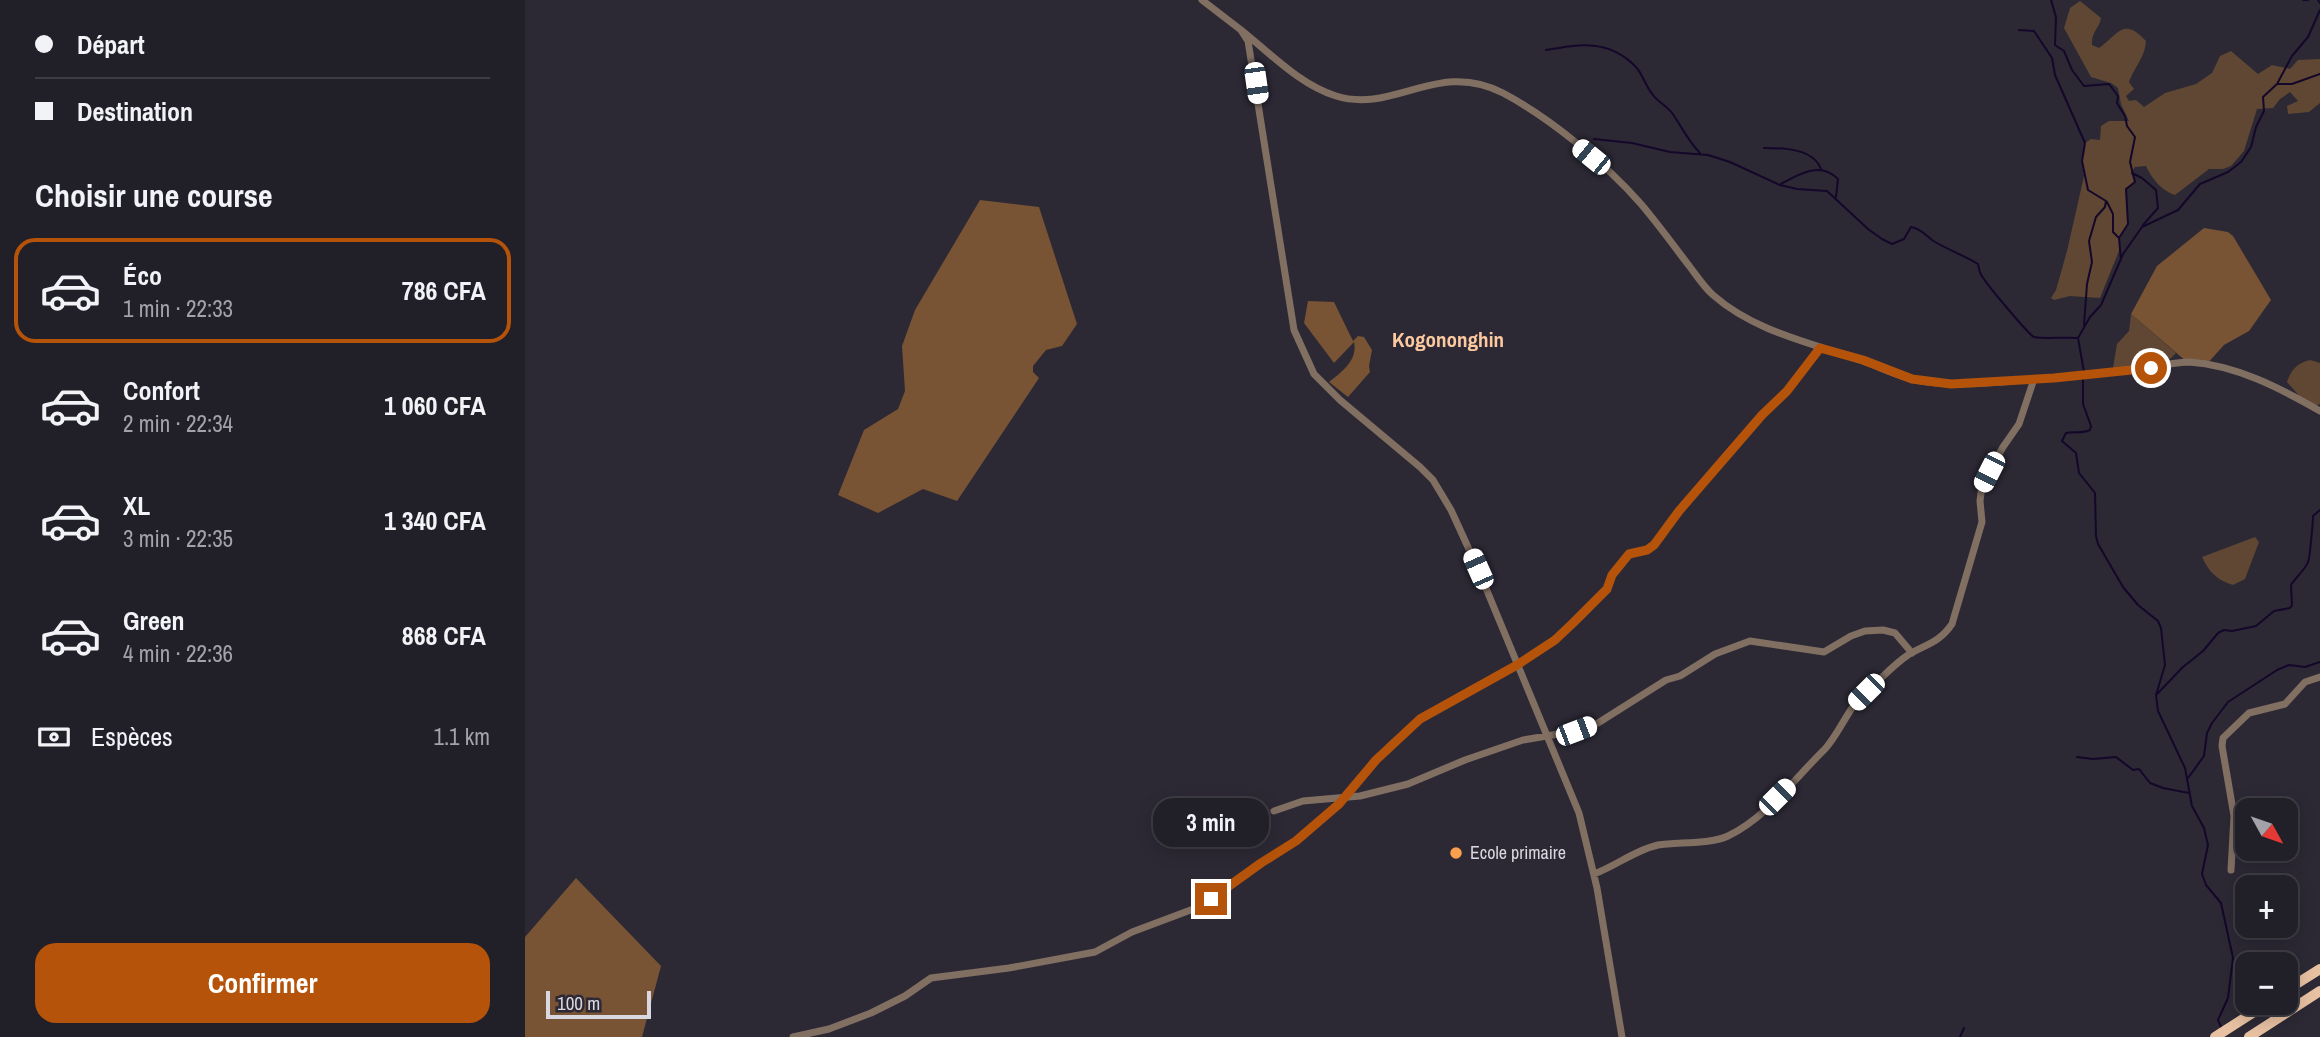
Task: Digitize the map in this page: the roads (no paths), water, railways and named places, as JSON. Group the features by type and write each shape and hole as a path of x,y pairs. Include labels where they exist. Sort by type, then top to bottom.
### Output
{"highway":[{"path":"2298,983 2320,969"},
{"path":"2249,1037 2320,990"},
{"path":"2215,1037 2249,1015"}],"street":[{"path":"1202,0 1308,83 1337,96 1362,100 1448,81 1470,81 1487,85 1507,96 1545,120 1611,173 1640,202 1709,292 1729,309 1772,331 1921,381 1970,384 2073,376 2187,362 2230,370 2257,379 2320,411"},
{"path":"1241,30 1248,41 1252,58 1294,330 1302,351 1321,382 1420,467 1443,495 1478,569 1579,813 1594,874 1622,1037"},
{"path":"793,1037 829,1029 871,1013 905,996 931,978 1009,968 1095,952 1132,932 1196,908 1211,899 1296,841 1345,797 1376,760 1420,719 1517,665 1555,640 1607,589 1612,575 1629,554 1647,550 1654,545 1679,511 1762,415 1787,391 1820,348"},
{"path":"1594,874 1643,849 1688,841 1712,841 1728,836 1748,823 1834,739 1855,703 1912,653 1941,639 1952,624 1982,522 1982,485 2019,424 2034,379"},
{"path":"1273,811 1303,801 1360,796 1408,784 1523,740 1576,731 1598,723 1665,680 1680,676 1715,654 1750,641 1824,652 1851,636 1865,631 1883,630 1895,633 1912,653"},
{"path":"2231,870 2234,816 2222,746 2223,738 2249,713 2285,704 2305,682 2320,677"}],"waterway":[{"path":"2051,0 2056,17 2055,45 2064,51 2072,70 2084,86 2109,84 2118,96 2117,103 2135,137 2130,162 2135,182 2126,189 2128,224 2119,238 2121,260"},
{"path":"2303,0 2308,0"},
{"path":"2084,372 2078,338 2090,317 2101,305 2123,254 2142,227 2178,210 2200,184 2228,172 2241,162 2251,147 2264,111 2263,97 2277,84 2292,56 2308,37 2320,10"},
{"path":"2019,30 2034,31 2052,58 2055,75 2085,143 2082,161 2088,190 2106,201 2105,207 2096,217 2089,241 2092,262 2087,284 2084,325"},
{"path":"1546,50 1594,46 1626,58 1636,67 1655,97 1672,113 1700,153"},
{"path":"2278,84 2292,84 2320,74"},
{"path":"1594,139 1632,143 1670,152 1708,155 1780,185 1827,191 1868,229 1892,244 1904,239 1911,227 1978,264 1987,284 2034,337 2078,338"},
{"path":"1764,148 1804,153 1817,162 1821,169"},
{"path":"1781,184 1810,171 1824,171 1838,179 1836,197"},
{"path":"2132,173 2156,190 2158,208 2143,225"},
{"path":"2107,202 2113,214 2113,232 2119,238"},
{"path":"2083,378 2083,404 2090,430 2066,433 2062,441 2076,453 2079,473 2095,493 2098,544 2123,587 2138,605 2158,621 2161,628 2165,665 2156,695 2158,711 2185,768 2192,806 2204,828 2208,845 2202,874 2206,885 2221,903 2233,958 2228,998 2218,1020 2221,1027"},
{"path":"2157,694 2203,651 2218,633 2256,626 2274,611 2290,608 2291,585 2308,562 2313,516 2320,510"},
{"path":"2188,778 2204,756 2207,733 2212,723 2228,702 2277,670 2289,665 2305,667 2320,662"},
{"path":"2077,757 2116,757 2133,770 2139,769 2150,783 2189,793"},
{"path":"1960,1037 1964,1028"}],"place":[{"name":"Ecole primaire","path":"1456,853"}],"district":[{"name":"Kogononghin","path":"1448,340"}]}
